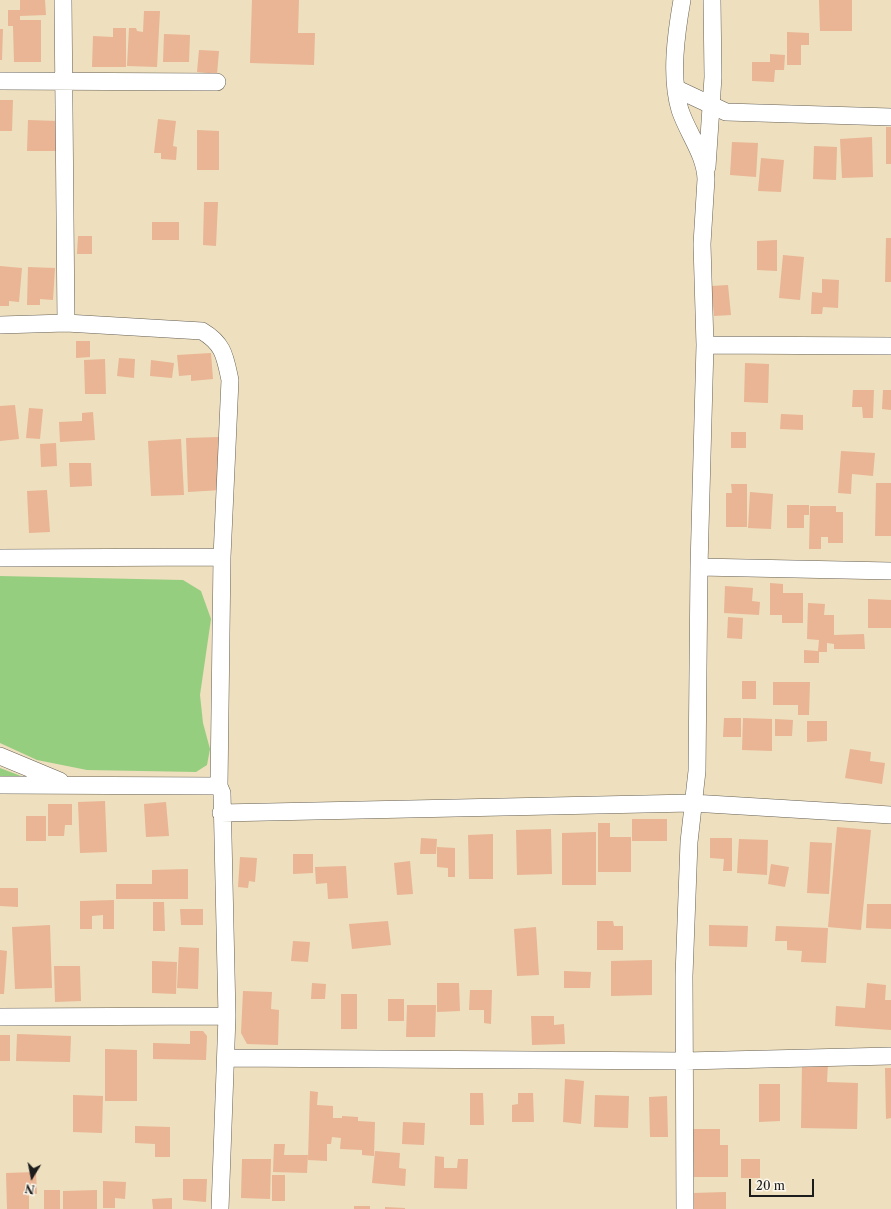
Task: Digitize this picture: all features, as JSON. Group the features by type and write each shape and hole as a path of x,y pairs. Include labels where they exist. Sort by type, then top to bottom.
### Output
{"street":[{"path":"63,0 66,323"},
{"path":"682,0 675,43 677,89 680,110 701,155 706,171 706,179"},
{"path":"685,1209 684,976 692,803 697,771 699,567 705,345 702,244 712,106 712,0"},
{"path":"0,81 217,82"},
{"path":"677,89 726,112 738,114 891,117"},
{"path":"0,325 66,323 202,331 214,338 224,352 230,380 222,557 219,786 222,793 221,813 227,1058 220,1209"},
{"path":"705,345 891,346"},
{"path":"0,558 222,557"},
{"path":"699,567 891,571"},
{"path":"0,756 66,784"},
{"path":"0,785 66,784 219,786"},
{"path":"221,813 692,803 891,815"},
{"path":"0,1017 227,1016"},
{"path":"227,1058 685,1061 891,1056"}],"green space":[{"path":"0,576 183,580 201,591 211,619 200,695 203,723 210,749 207,765 196,772 87,770 37,760 0,743"},
{"path":"0,768 21,776 0,776"}],"building":[{"path":"20,0 45,0 46,15 20,16 20,20 41,20 41,62 14,62 13,26 8,26 8,10 20,10"},
{"path":"252,0 299,0 298,33 315,33 314,65 250,63"},
{"path":"819,0 852,0 852,31 820,31"},
{"path":"144,11 160,11 157,67 127,66 129,28 136,28 137,31 143,32"},
{"path":"113,28 126,28 126,67 92,67 93,36 113,37"},
{"path":"0,29 3,29 2,60 0,60"},
{"path":"787,32 809,33 809,45 801,45 801,65 787,65"},
{"path":"164,34 190,35 189,62 163,62"},
{"path":"199,50 219,51 217,74 197,72"},
{"path":"770,54 785,55 784,70 775,70 774,82 752,81 752,62 770,62"},
{"path":"0,100 13,100 12,131 0,131"},
{"path":"158,119 176,121 173,146 177,147 176,160 161,159 161,153 154,153"},
{"path":"28,120 58,121 57,151 27,151"},
{"path":"886,127 891,127 891,164 886,164"},
{"path":"197,130 219,131 219,170 197,170"},
{"path":"872,137 873,177 842,178 840,139"},
{"path":"732,142 758,143 756,177 730,175"},
{"path":"814,146 837,147 836,180 813,179"},
{"path":"761,158 784,160 781,192 758,191"},
{"path":"204,202 218,202 216,246 203,245"},
{"path":"152,222 179,222 179,240 152,240"},
{"path":"78,236 92,236 92,254 77,254"},
{"path":"886,238 891,238 891,282 885,282"},
{"path":"777,240 777,271 757,270 757,241"},
{"path":"783,255 804,257 800,300 779,298"},
{"path":"0,266 22,268 19,302 9,301 9,306 0,306"},
{"path":"28,267 55,268 53,300 40,299 40,305 27,305"},
{"path":"822,279 839,280 838,308 823,307 822,314 811,314 812,292 822,293"},
{"path":"728,285 731,315 714,316 711,286"},
{"path":"76,341 90,341 90,357 76,358"},
{"path":"211,353 213,379 191,381 191,375 179,376 177,355"},
{"path":"119,358 135,359 134,378 117,376"},
{"path":"105,359 106,394 85,394 84,360"},
{"path":"151,360 174,363 172,378 150,376"},
{"path":"745,363 769,364 768,403 744,402"},
{"path":"853,390 874,390 873,418 863,418 862,407 852,407"},
{"path":"883,390 891,390 891,410 882,409"},
{"path":"15,405 19,439 0,441 0,406"},
{"path":"29,408 43,409 40,439 26,438"},
{"path":"93,412 95,440 60,442 59,422 82,421 82,413"},
{"path":"781,414 803,415 803,430 780,429"},
{"path":"731,432 746,432 746,448 731,448"},
{"path":"220,437 221,490 188,492 186,438"},
{"path":"181,439 184,495 151,496 148,441"},
{"path":"56,443 57,466 41,467 40,444"},
{"path":"841,451 875,453 873,476 852,474 851,494 838,493"},
{"path":"69,463 91,463 92,486 70,487"},
{"path":"876,483 891,483 891,536 875,536"},
{"path":"731,484 747,484 747,527 726,527 726,493 732,493"},
{"path":"47,490 50,532 29,533 27,491"},
{"path":"750,492 773,494 771,529 748,528"},
{"path":"787,505 809,505 809,515 804,515 804,528 787,528"},
{"path":"810,506 836,506 836,512 843,512 843,543 828,543 828,537 821,537 821,549 809,549"},
{"path":"770,583 783,584 783,593 803,593 803,623 782,623 782,615 770,615"},
{"path":"725,586 753,588 752,601 760,602 759,615 724,613"},
{"path":"868,599 891,600 891,628 868,628"},
{"path":"808,603 825,604 824,615 834,615 834,635 864,634 865,649 834,649 834,644 827,643 827,652 819,652 819,663 804,663 804,650 818,651 819,640 807,639"},
{"path":"728,617 743,618 742,639 727,638"},
{"path":"742,681 756,681 756,699 742,699"},
{"path":"773,682 810,682 809,715 798,715 798,705 773,705"},
{"path":"724,718 741,718 741,737 723,737"},
{"path":"743,718 772,719 772,751 742,750"},
{"path":"775,719 793,720 792,736 775,736"},
{"path":"807,721 827,721 827,741 807,742"},
{"path":"850,749 871,752 870,761 885,763 882,784 845,778"},
{"path":"105,801 107,852 80,853 78,802"},
{"path":"166,802 169,836 146,837 144,804"},
{"path":"48,804 72,804 72,825 65,825 64,836 48,836"},
{"path":"26,816 46,816 46,841 26,841"},
{"path":"632,819 667,819 667,841 632,841"},
{"path":"598,823 610,823 610,837 631,837 631,872 598,872"},
{"path":"837,827 871,830 861,930 828,927"},
{"path":"551,829 552,874 517,875 516,830"},
{"path":"596,832 596,885 562,885 562,833"},
{"path":"493,834 493,879 469,879 468,835"},
{"path":"421,838 437,839 436,854 420,854"},
{"path":"710,838 732,838 732,871 723,871 724,859 710,858"},
{"path":"739,839 768,840 767,875 737,873"},
{"path":"810,842 832,843 829,894 807,893"},
{"path":"437,847 455,848 455,877 448,877 448,868 437,867"},
{"path":"293,854 313,854 313,873 293,874"},
{"path":"240,857 257,858 255,882 249,881 248,888 238,887"},
{"path":"410,861 413,894 397,895 394,863"},
{"path":"771,864 789,867 785,887 768,884"},
{"path":"346,866 348,898 328,899 327,883 316,884 315,867"},
{"path":"188,869 188,899 116,899 116,884 152,884 152,870"},
{"path":"0,888 18,888 18,907 0,906"},
{"path":"114,900 114,929 103,929 103,915 92,916 92,929 80,929 80,901"},
{"path":"153,902 164,902 165,931 153,931"},
{"path":"867,904 891,904 891,929 866,928"},
{"path":"180,909 203,909 203,925 181,925"},
{"path":"388,921 391,945 352,949 349,924"},
{"path":"597,921 613,921 614,926 623,926 623,950 597,950"},
{"path":"50,925 52,988 15,989 12,927"},
{"path":"709,925 748,926 747,947 709,946"},
{"path":"776,926 828,928 826,963 801,962 802,951 787,950 787,941 775,941"},
{"path":"536,927 539,975 517,976 514,929"},
{"path":"293,941 310,942 308,962 291,961"},
{"path":"179,947 199,948 198,989 177,988"},
{"path":"0,950 7,951 4,994 0,994"},
{"path":"652,960 652,995 611,996 611,961"},
{"path":"152,961 177,962 176,994 152,993"},
{"path":"54,966 80,966 81,1001 55,1002"},
{"path":"564,971 591,972 590,988 564,988"},
{"path":"312,983 326,984 325,999 311,999"},
{"path":"437,983 459,983 460,1011 437,1012"},
{"path":"867,983 886,985 885,1000 891,1000 891,1030 835,1026 836,1006 865,1008"},
{"path":"470,990 492,990 491,1024 484,1023 484,1010 469,1010"},
{"path":"243,991 272,992 271,1009 279,1010 278,1045 247,1044 241,1033"},
{"path":"341,994 357,994 357,1029 341,1029"},
{"path":"388,999 404,999 404,1021 388,1021"},
{"path":"407,1005 436,1005 435,1037 406,1037"},
{"path":"531,1016 554,1016 554,1025 564,1024 565,1044 532,1045"},
{"path":"190,1031 203,1031 207,1036 206,1060 153,1059 153,1043 190,1044"},
{"path":"17,1034 71,1036 70,1062 16,1061"},
{"path":"0,1035 10,1035 10,1061 0,1061"},
{"path":"105,1049 137,1050 137,1101 105,1101"},
{"path":"802,1063 828,1063 827,1082 858,1083 857,1129 801,1128"},
{"path":"885,1068 891,1068 891,1118 886,1119"},
{"path":"565,1079 584,1081 581,1124 563,1122"},
{"path":"759,1084 780,1084 780,1121 759,1122"},
{"path":"310,1091 318,1092 317,1105 333,1106 333,1118 342,1118 342,1116 358,1117 358,1121 375,1122 374,1156 362,1155 362,1150 340,1149 341,1138 332,1137 331,1144 327,1144 327,1161 308,1160"},
{"path":"470,1093 483,1093 484,1125 470,1125"},
{"path":"518,1093 533,1093 534,1122 512,1122 512,1105 518,1104"},
{"path":"73,1095 103,1096 102,1133 73,1132"},
{"path":"595,1095 629,1096 628,1128 594,1127"},
{"path":"667,1096 668,1137 650,1137 649,1097"},
{"path":"403,1122 425,1123 424,1145 402,1144"},
{"path":"135,1126 170,1127 170,1157 155,1157 155,1144 135,1143"},
{"path":"692,1129 720,1129 720,1145 728,1145 728,1177 693,1177"},
{"path":"274,1144 285,1144 284,1155 308,1155 307,1173 273,1172"},
{"path":"375,1151 400,1153 399,1168 406,1169 405,1186 372,1183"},
{"path":"435,1156 444,1157 444,1168 457,1168 458,1159 468,1159 467,1189 434,1188"},
{"path":"242,1159 271,1159 270,1199 241,1198"},
{"path":"741,1159 760,1159 760,1178 741,1178"},
{"path":"36,1172 37,1194 29,1194 29,1209 7,1209 6,1173"},
{"path":"272,1175 285,1175 285,1201 272,1201"},
{"path":"183,1179 207,1179 206,1202 183,1200"},
{"path":"103,1181 126,1182 125,1199 115,1198 115,1208 103,1208"},
{"path":"44,1190 60,1190 60,1209 44,1209"},
{"path":"97,1190 97,1209 63,1209 63,1191"},
{"path":"726,1192 726,1209 693,1209 692,1193"},
{"path":"172,1198 172,1209 153,1209 152,1199"},
{"path":"354,1206 370,1206 370,1209 354,1209"},
{"path":"385,1207 405,1208 405,1209 385,1209"}]}
